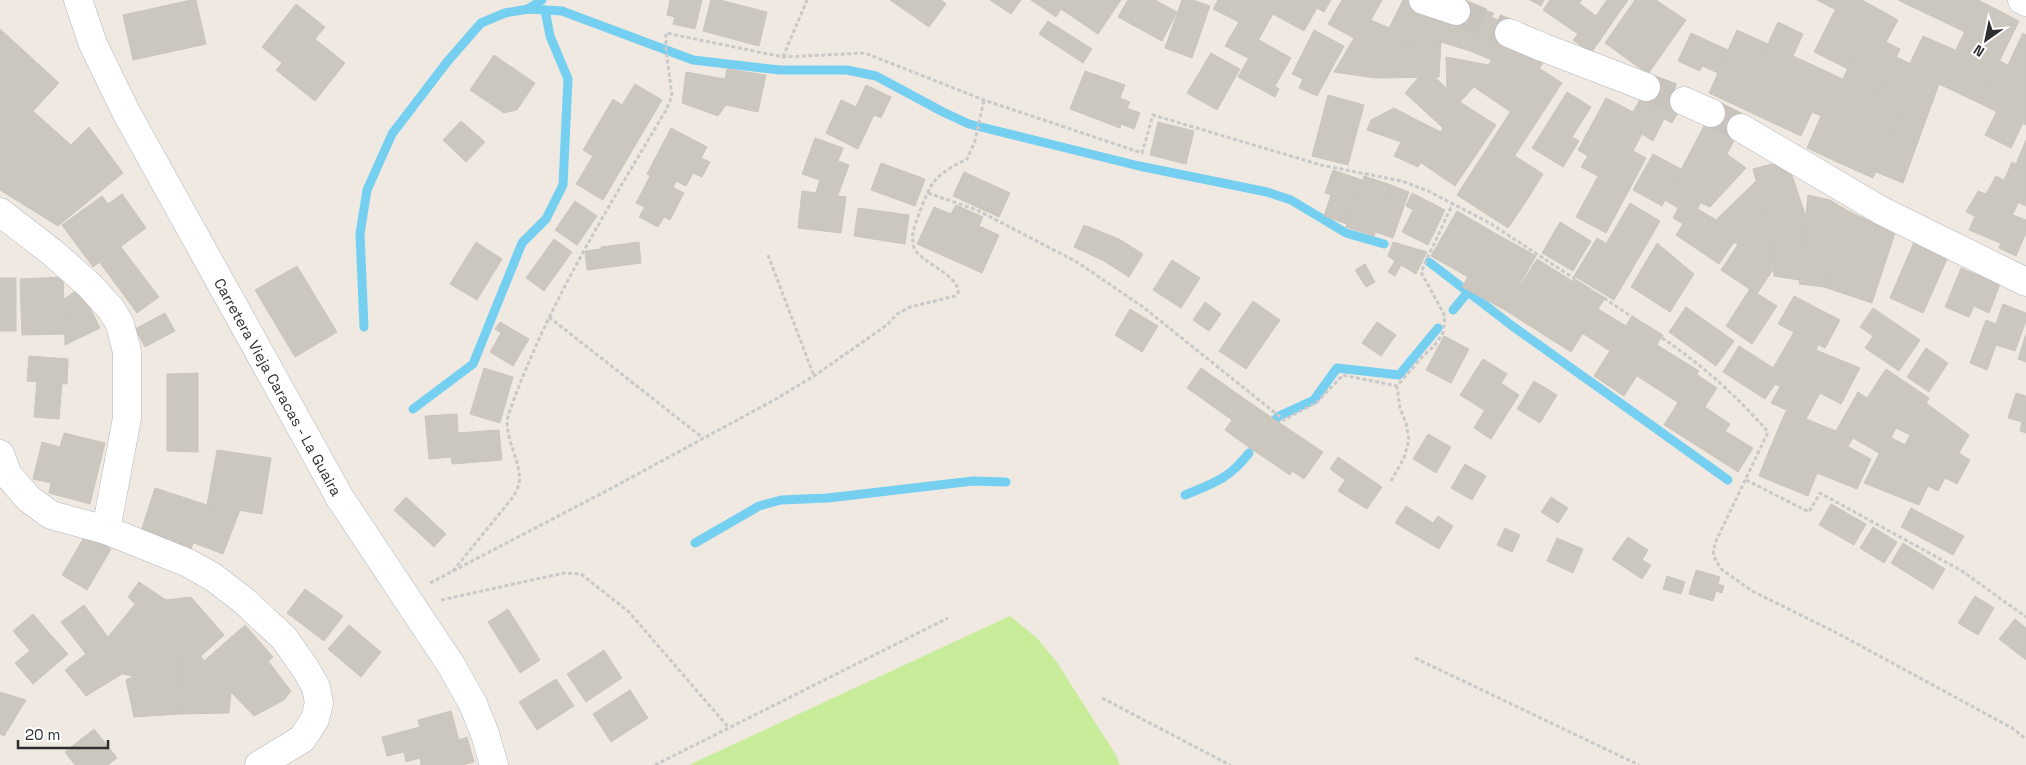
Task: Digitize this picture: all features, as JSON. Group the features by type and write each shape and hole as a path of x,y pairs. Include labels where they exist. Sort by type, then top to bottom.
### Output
{"street":[{"name":"Carretera Vieja Caracas - La Guaira","path":"78,0 93,44 126,112 340,498 409,601 473,704 485,734 494,765"},
{"path":"1423,0 1456,12"},
{"path":"2022,0 2026,2"},
{"path":"1509,33 1646,87"},
{"path":"1684,102 1711,113"},
{"path":"1741,128 1882,212 2026,282"},
{"path":"0,212 53,253 89,285 111,309 120,324 127,352 128,418 106,530"},
{"path":"0,454 8,475 29,499 51,515 106,530 188,563 213,577 243,600 284,638 306,668 316,687 319,703 315,719 302,738 259,765"}],"path":[{"path":"783,57 808,0"},
{"path":"453,572 513,498 519,483 518,467 510,442 508,416 549,317 583,250 666,110 672,96 666,49 666,33 783,57 865,53 984,100 1142,153 1153,114 1321,165 1402,181 1428,191 1488,222 1575,279"},
{"path":"409,601 453,572 776,399 814,376 910,307 954,296 958,293 956,284 922,257 914,247 913,232 932,183 941,174 967,159 980,121 984,100"},
{"path":"928,193 977,210 1077,262 1143,307 1284,420 1316,402 1343,375 1397,386"},
{"path":"1391,481 1404,458 1409,440 1406,423 1400,408 1397,386 1434,346 1443,333 1445,316 1421,272 1453,203"},
{"path":"768,255 814,376"},
{"path":"1604,298 1632,317"},
{"path":"549,317 703,438"},
{"path":"1662,338 1687,355 1756,418 1768,432 1715,543 1713,555 1721,569 1752,591 1846,638 2012,728 2026,740"},
{"path":"1746,480 1809,512 1820,493 1962,571 2026,617"},
{"path":"409,601 564,573 582,574 629,612 729,728"},
{"path":"656,765 948,618"},
{"path":"1415,658 1639,765"},
{"path":"1102,698 1230,765"}],"green space":[{"path":"1010,616 1037,638 1056,661 1116,755 1120,765 689,765"}],"building":[{"path":"196,0 206,44 133,60 123,15"},
{"path":"670,0 702,0 695,29 673,24 675,17 667,15"},
{"path":"711,0 720,0 767,12 759,46 703,31"},
{"path":"890,0 941,0 946,4 929,27"},
{"path":"990,0 1021,0 1011,14"},
{"path":"1031,0 1067,0 1056,17"},
{"path":"1067,0 1121,0 1098,34 1061,9"},
{"path":"1128,0 1155,0 1177,12 1162,41 1118,17"},
{"path":"1182,0 1193,0 1210,6 1192,58 1165,48"},
{"path":"1218,0 1244,0 1273,14 1248,58 1225,46 1239,22 1213,9"},
{"path":"1244,0 1276,0 1269,12"},
{"path":"1276,0 1331,0 1324,12 1317,8 1304,31 1269,12"},
{"path":"1342,0 1382,0 1371,20 1366,18 1354,38 1328,24"},
{"path":"1403,0 1409,0 1455,14 1441,42 1396,41 1401,33 1389,28"},
{"path":"1530,0 1544,0 1541,6"},
{"path":"1550,0 1582,0 1579,3 1596,16 1607,0 1628,0 1591,53 1573,40 1578,34 1543,10"},
{"path":"1635,0 1656,0 1686,20 1648,74 1605,43"},
{"path":"1817,0 1842,0 1836,10"},
{"path":"1842,0 1862,0 1873,6 1860,29 1833,14"},
{"path":"1898,0 1978,0 1980,1 1965,32"},
{"path":"1980,1 2019,21 1979,103 1939,84"},
{"path":"1460,3 1494,13 1470,51 1441,42"},
{"path":"296,4 325,27 315,39 345,63 315,101 276,70 282,63 262,47"},
{"path":"1873,6 1898,20 1886,42 1860,29"},
{"path":"1833,14 1865,32 1848,69 1814,52"},
{"path":"1492,17 1513,28 1492,60 1470,51"},
{"path":"1366,18 1401,33 1375,78 1334,72"},
{"path":"1048,21 1092,49 1083,63 1039,34"},
{"path":"1778,22 1803,34 1793,56 1830,73 1801,136 1739,107"},
{"path":"0,29 59,83 33,111 71,145 89,127 123,173 58,226 0,190"},
{"path":"1314,30 1344,46 1317,96 1299,88 1303,79 1292,74"},
{"path":"1737,30 1768,44 1739,107 1709,93"},
{"path":"1865,32 1900,49 1878,96 1843,79"},
{"path":"1691,33 1728,50 1718,73 1702,66 1700,71 1678,61"},
{"path":"2023,33 2026,35 2026,93 2010,85 2018,70 2008,65"},
{"path":"1923,36 1955,50 1939,84 1916,75 1920,68 1910,63"},
{"path":"1506,38 1543,63 1511,112 1474,87"},
{"path":"1259,40 1291,58 1275,86 1279,89 1275,97 1238,77"},
{"path":"1396,41 1441,42 1439,77 1375,78"},
{"path":"1211,53 1240,69 1217,110 1187,93"},
{"path":"494,55 535,83 517,110 504,113 470,90"},
{"path":"1446,57 1489,65 1474,87 1460,102 1447,90"},
{"path":"1896,57 1920,68 1873,178 1846,166"},
{"path":"2000,61 2018,70 1997,112 1979,103"},
{"path":"1539,68 1562,83 1523,143 1500,128"},
{"path":"727,69 766,75 758,112 726,105 718,116 682,103 686,72 725,79"},
{"path":"1085,71 1125,85 1120,98 1130,102 1127,108 1140,113 1134,129 1121,124 1120,128 1070,109"},
{"path":"1830,73 1878,96 1846,166 1807,148 1821,116 1812,112"},
{"path":"1916,75 1939,84 1903,183 1876,172"},
{"path":"1435,77 1460,102 1443,128 1405,93 1418,78"},
{"path":"635,84 662,100 603,200 576,184 593,156 583,150 613,99 622,105"},
{"path":"866,85 891,97 881,118 856,107"},
{"path":"2010,85 2026,93 2026,125 2023,123 2011,148 1985,135"},
{"path":"1647,86 1685,100 1672,123 1637,105"},
{"path":"1567,92 1591,107 1572,137 1579,141 1563,167 1532,148"},
{"path":"1328,95 1364,105 1348,165 1312,156"},
{"path":"1606,98 1633,112 1598,176 1581,167 1588,156 1578,150"},
{"path":"841,100 874,115 858,149 826,133"},
{"path":"1460,102 1496,125 1478,152 1443,128"},
{"path":"1637,105 1664,119 1653,141 1642,134 1633,151 1617,142"},
{"path":"1714,107 1744,122 1692,219 1688,216 1683,224 1673,218 1678,208 1665,200"},
{"path":"1394,108 1413,118 1401,142 1367,130 1371,120"},
{"path":"1413,118 1441,132 1418,167 1394,156"},
{"path":"461,121 485,142 466,162 443,140"},
{"path":"1158,122 1194,131 1186,164 1150,155"},
{"path":"671,128 707,147 701,158 710,162 702,177 693,173 686,186 676,181 673,188 647,174"},
{"path":"1443,128 1478,152 1455,186 1420,162"},
{"path":"1500,128 1523,143 1498,182 1475,167"},
{"path":"815,138 843,148 838,161 849,165 838,195 816,192 820,180 802,174"},
{"path":"2026,140 2026,206 1998,194 2012,162 2016,164"},
{"path":"1617,142 1646,158 1628,192 1598,176"},
{"path":"1653,154 1681,169 1662,206 1633,190"},
{"path":"1727,154 1746,168 1710,207 1701,203"},
{"path":"1515,156 1543,174 1527,200 1498,182"},
{"path":"1787,160 1806,217 1799,280 1774,276 1770,231 1753,169"},
{"path":"881,163 925,179 915,206 871,190"},
{"path":"1475,167 1498,182 1480,210 1457,195"},
{"path":"1333,170 1362,180 1347,224 1324,216 1331,195 1325,193"},
{"path":"964,172 1010,193 999,217 953,196"},
{"path":"650,176 684,193 670,220 664,217 658,227 639,217 645,207 636,203"},
{"path":"1364,176 1391,185 1374,236 1346,227"},
{"path":"1598,176 1628,192 1606,233 1576,217"},
{"path":"1996,176 2004,180 1998,194 2018,203 2000,243 1969,230 1975,216 1966,212 1978,191 1986,194"},
{"path":"1756,181 1770,231 1772,252 1745,234 1738,245 1734,242 1719,264 1676,235 1688,216 1692,219 1698,209 1716,220"},
{"path":"1498,182 1527,200 1508,228 1480,210"},
{"path":"1391,185 1409,192 1393,238 1375,232"},
{"path":"802,191 846,197 841,233 798,228"},
{"path":"1412,193 1445,210 1428,245 1402,232 1413,210 1406,206"},
{"path":"122,194 146,228 93,267 62,225 102,196 108,204"},
{"path":"1808,195 1830,200 1848,211 1824,287 1799,284"},
{"path":"575,201 597,216 577,245 555,230"},
{"path":"1630,203 1660,221 1637,261 1606,244"},
{"path":"956,205 983,217 979,226 999,235 982,273 917,244 934,207 951,214"},
{"path":"858,208 909,215 905,244 854,236"},
{"path":"1457,211 1493,232 1468,277 1431,256"},
{"path":"1848,211 1895,233 1872,303 1824,287"},
{"path":"2013,215 2026,220 2026,233 2016,256 1999,248"},
{"path":"1560,222 1591,241 1573,271 1542,253"},
{"path":"1084,225 1119,239 1104,261 1074,247"},
{"path":"1493,232 1536,256 1505,310 1462,287"},
{"path":"1745,234 1772,252 1774,268 1757,294 1721,270"},
{"path":"1597,238 1637,261 1614,300 1574,276"},
{"path":"554,239 572,252 544,291 526,278"},
{"path":"1119,239 1143,254 1129,277 1104,261"},
{"path":"476,242 502,259 477,300 450,284"},
{"path":"639,242 641,263 587,270 585,251"},
{"path":"1393,242 1427,252 1416,274 1401,265 1395,276 1388,272 1395,261 1388,256"},
{"path":"1914,242 1948,257 1923,313 1890,298"},
{"path":"1657,243 1694,274 1670,312 1631,287"},
{"path":"121,247 159,297 137,313 100,263"},
{"path":"1537,259 1574,282 1541,333 1505,310"},
{"path":"1172,260 1200,278 1181,308 1153,290"},
{"path":"1365,264 1375,282 1366,287 1355,270"},
{"path":"297,266 337,332 295,357 255,290"},
{"path":"1961,268 2000,284 1989,313 1974,306 1969,317 1945,307"},
{"path":"63,277 65,334 22,335 20,279"},
{"path":"0,278 16,278 16,331 0,331"},
{"path":"1575,279 1605,298 1571,352 1541,333"},
{"path":"80,288 100,328 65,345 64,299"},
{"path":"1750,289 1777,306 1752,344 1726,326"},
{"path":"1794,296 1840,320 1825,348 1778,324"},
{"path":"1253,301 1280,320 1246,369 1219,351"},
{"path":"1205,302 1221,314 1209,331 1193,320"},
{"path":"2003,304 2026,313 2026,321 2015,351 1996,345 1987,370 1970,363 1986,320 1996,324"},
{"path":"1686,307 1734,341 1716,366 1669,332"},
{"path":"1873,308 1920,340 1899,371 1865,348 1873,336 1860,327"},
{"path":"1130,309 1158,326 1142,352 1115,335"},
{"path":"1598,309 1626,326 1610,351 1582,333"},
{"path":"165,313 175,331 145,347 135,329"},
{"path":"1632,316 1663,335 1624,396 1594,376"},
{"path":"500,322 529,339 513,366 490,352 501,333 495,329"},
{"path":"1377,322 1396,335 1381,356 1362,343"},
{"path":"1794,332 1818,345 1816,350 1860,368 1841,404 1820,393 1806,419 1771,403 1786,376 1773,368"},
{"path":"2026,334 2026,362 2018,359"},
{"path":"1444,336 1469,349 1451,383 1426,370"},
{"path":"1657,345 1699,371 1679,403 1637,376"},
{"path":"1739,346 1786,376 1779,386 1775,384 1765,399 1723,372"},
{"path":"1926,348 1948,363 1929,392 1907,377"},
{"path":"29,356 68,359 67,384 27,381"},
{"path":"1483,359 1507,374 1484,410 1460,395"},
{"path":"484,368 513,377 500,423 470,414"},
{"path":"1201,368 1246,400 1232,420 1187,388"},
{"path":"1886,369 1929,398 1910,435 1896,428 1900,420 1867,398"},
{"path":"198,373 198,427 167,427 167,374"},
{"path":"1696,374 1717,388 1685,438 1664,425"},
{"path":"37,381 62,383 59,419 34,417"},
{"path":"1534,381 1557,395 1540,423 1517,409"},
{"path":"1501,383 1519,395 1491,439 1474,428"},
{"path":"1858,392 1900,420 1891,438 1888,436 1879,453 1853,438 1848,446 1832,438"},
{"path":"2016,393 2026,396 2026,433 2020,431 2022,422 2008,418"},
{"path":"1246,400 1271,417 1250,448 1225,430"},
{"path":"1926,403 1969,435 1959,453 1970,460 1957,484 1945,478 1938,491 1876,460 1888,436 1905,445"},
{"path":"1705,407 1730,424 1710,454 1685,438"},
{"path":"1786,411 1836,431 1817,473 1768,453"},
{"path":"457,414 458,433 499,430 502,460 452,464 451,457 429,459 425,416"},
{"path":"1271,417 1323,452 1304,479 1292,471 1290,475 1250,448"},
{"path":"167,427 198,427 198,452 167,451"},
{"path":"1725,431 1753,448 1738,472 1710,454"},
{"path":"64,433 105,443 90,504 49,493 51,483 33,479 42,442 60,447"},
{"path":"1428,434 1451,447 1436,473 1413,459"},
{"path":"1832,438 1871,459 1857,489 1817,473"},
{"path":"217,450 271,458 262,514 207,505"},
{"path":"1768,453 1817,473 1808,496 1759,476"},
{"path":"1338,457 1382,487 1367,509 1338,491 1345,480 1330,469"},
{"path":"1876,460 1928,486 1919,505 1864,483"},
{"path":"1465,464 1486,476 1472,500 1451,488"},
{"path":"155,488 207,505 191,549 141,531"},
{"path":"406,497 446,534 434,547 394,510"},
{"path":"1551,497 1568,508 1558,523 1541,512"},
{"path":"1831,504 1866,524 1854,545 1819,525"},
{"path":"207,505 240,510 223,554 194,543"},
{"path":"1406,506 1433,523 1438,516 1453,526 1439,549 1395,523"},
{"path":"1911,508 1964,536 1953,555 1901,527"},
{"path":"1873,527 1897,542 1884,563 1860,548"},
{"path":"1505,528 1520,535 1512,552 1497,545"},
{"path":"86,534 111,549 87,590 62,575"},
{"path":"1628,537 1648,550 1642,560 1651,565 1642,579 1612,559"},
{"path":"1557,538 1583,549 1573,573 1547,561"},
{"path":"1903,543 1945,569 1933,589 1891,563"},
{"path":"1696,570 1720,577 1718,584 1724,586 1722,593 1716,591 1713,601 1689,594"},
{"path":"1667,576 1685,582 1681,594 1663,589"},
{"path":"139,582 166,600 149,618 128,597"},
{"path":"305,589 343,616 324,641 287,613"},
{"path":"1975,596 1994,608 1978,635 1958,623"},
{"path":"191,597 224,635 201,656 204,661 178,663 149,618 166,600"},
{"path":"136,603 149,618 173,656 133,676 122,674 86,696 65,670 108,637"},
{"path":"84,605 108,637 86,654 61,622"},
{"path":"508,609 540,660 520,673 488,622"},
{"path":"33,614 50,634 30,651 13,631"},
{"path":"2015,619 2026,628 2026,660 1999,639"},
{"path":"245,625 273,657 231,692 204,661"},
{"path":"349,625 381,652 361,677 328,649"},
{"path":"50,634 68,654 33,684 15,663"},
{"path":"604,650 622,678 586,702 567,674"},
{"path":"173,656 178,663 179,714 134,717 126,680"},
{"path":"204,661 231,692 229,713 179,714 178,663"},
{"path":"268,661 291,691 284,700 254,716 231,692"},
{"path":"556,679 574,706 537,730 519,702"},
{"path":"630,690 648,718 611,742 593,714"},
{"path":"0,692 26,700 4,736 0,734"},
{"path":"451,711 459,740 467,737 474,762 462,765 421,765 420,758 406,762 404,752 387,756 382,737 420,727 418,720"},
{"path":"94,729 117,758 108,765 75,765 65,752"}],"waterway":[{"path":"528,9 542,0"},
{"path":"364,327 360,234 367,190 392,134 447,62 481,23 505,13 528,9 562,11 693,60 780,70 847,70 876,76 969,124 1139,166 1267,192 1291,200 1346,233 1384,244"},
{"path":"413,409 473,364 522,243 546,219 563,185 568,79 550,36 545,10"},
{"path":"1429,262 1511,325 1728,480"},
{"path":"1453,310 1468,292"},
{"path":"1276,419 1314,400 1337,368 1399,375 1438,328"},
{"path":"1185,495 1228,475 1249,453"},
{"path":"695,543 759,506 781,500 828,498 973,481 1006,482"}],"tunnel":[{"path":"1456,11 1509,33"},
{"path":"1646,87 1684,101"},
{"path":"1711,113 1741,128"}]}
